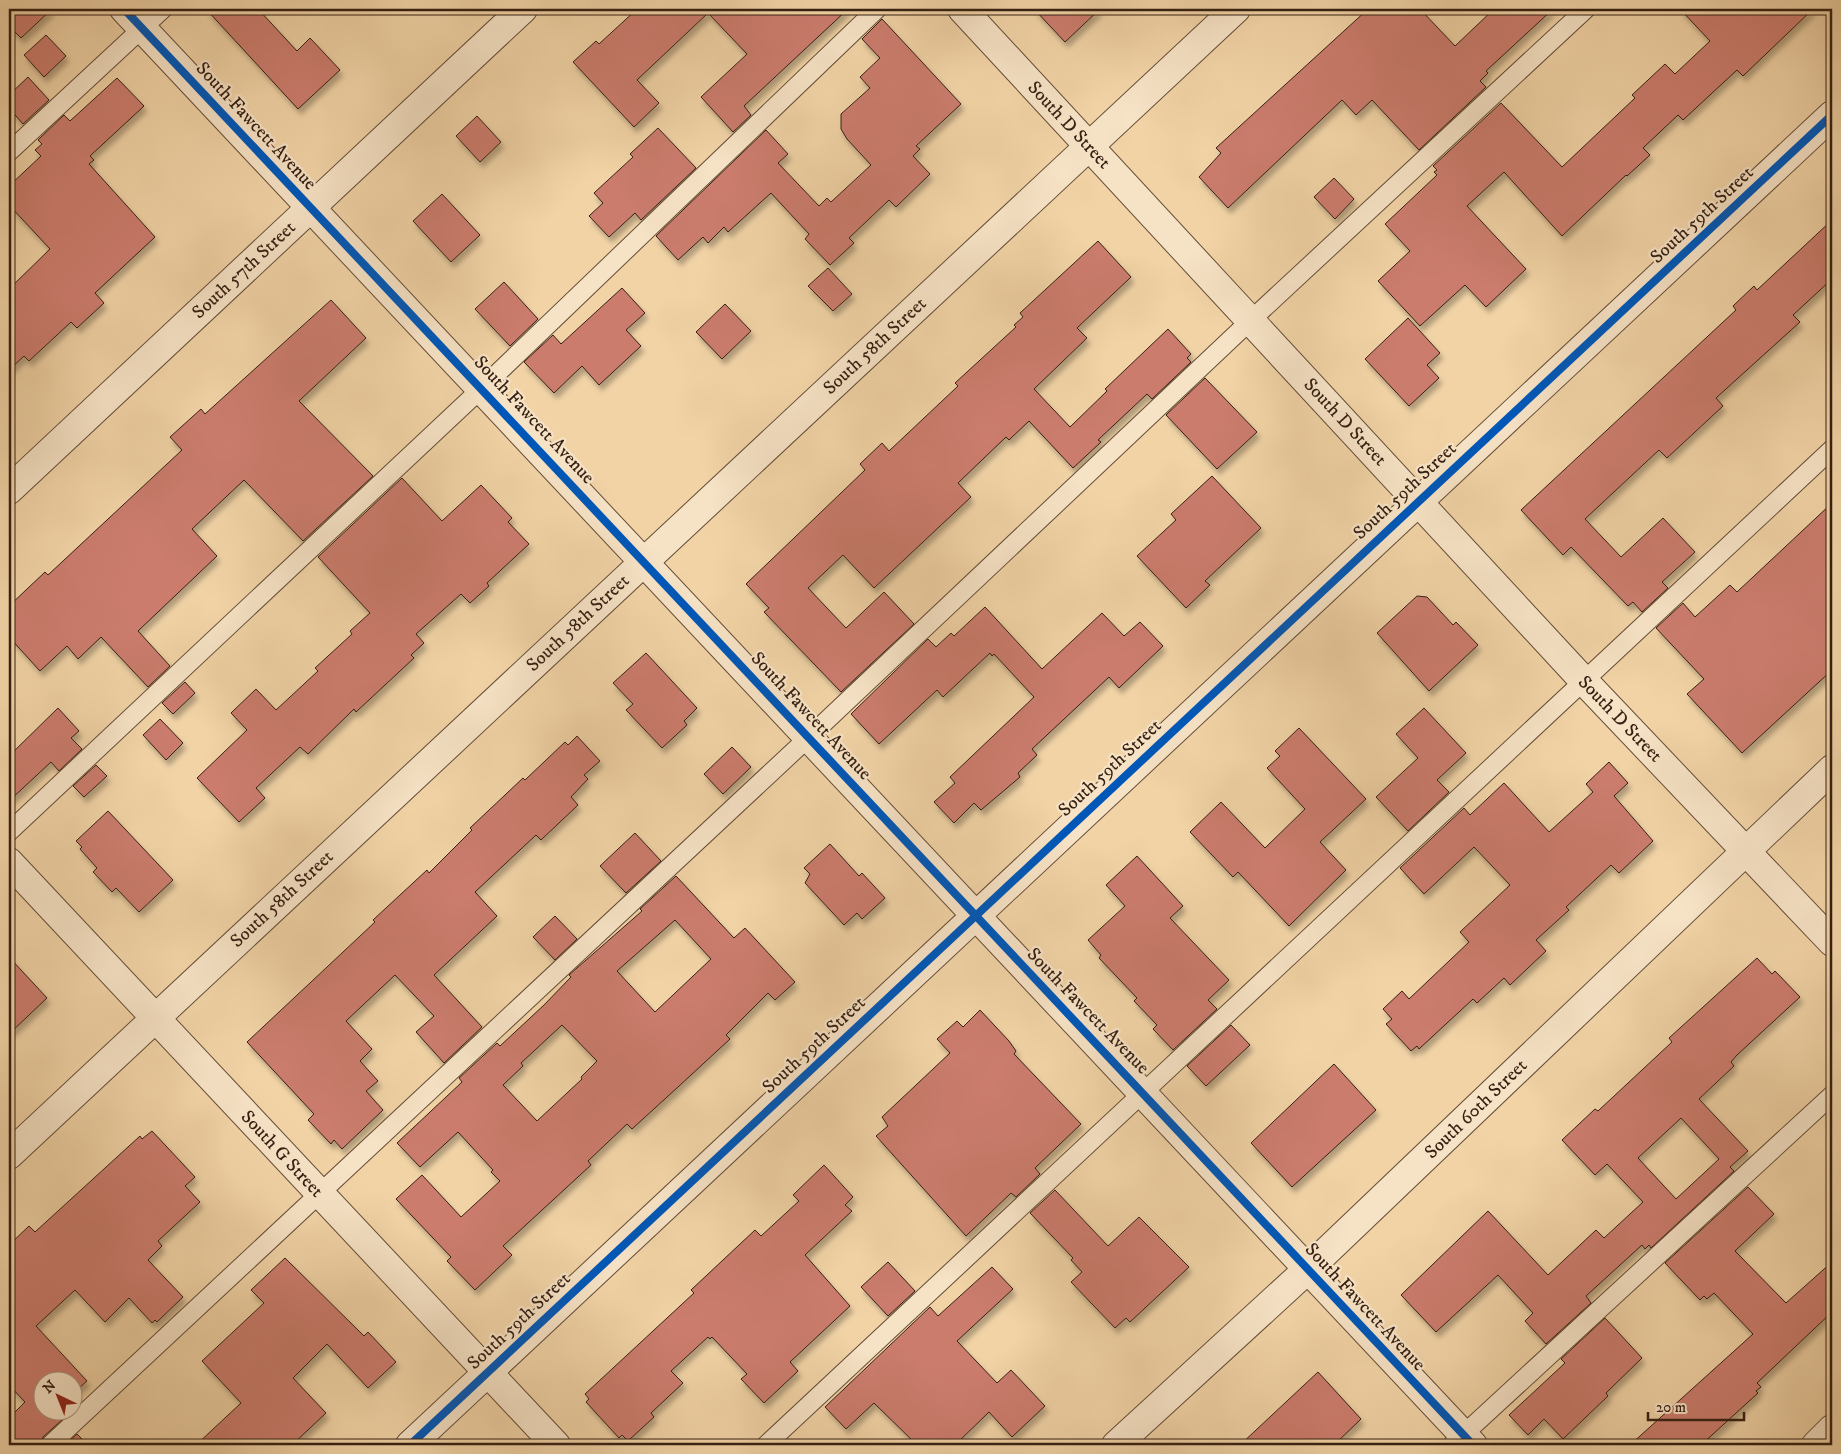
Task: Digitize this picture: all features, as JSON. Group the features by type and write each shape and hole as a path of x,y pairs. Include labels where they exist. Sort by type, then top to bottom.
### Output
{"street":[{"name":"South 57th Street","path":"9,490 523,9"},
{"name":"South D Street","path":"962,9 1583,680 1746,849 1832,942"},
{"name":"South 58th Street","path":"9,1155 1236,9"},
{"name":"South Fawcett Avenue","path":"133,18 1144,1093 1463,1442"},
{"name":"South 59th Street","path":"410,1445 1832,115"},
{"name":"South 60th Street","path":"1116,1445 1307,1270 1832,769"},
{"name":"South G Street","path":"9,862 556,1445"},
{"path":"1816,1445 1832,1429"}],"lane":[{"path":"9,152 133,18 163,9"},
{"path":"9,832 482,388 877,9"},
{"path":"50,1445 809,737 1251,320 1586,9"},
{"path":"766,1445 1832,448"},
{"path":"1463,1442 1832,1095"}],"building":[{"path":"9,9 52,9 21,38 9,26"},
{"path":"206,9 258,9 297,51 310,38 340,70 298,109"},
{"path":"637,9 848,9 744,106 751,115 733,132 701,97 747,54 708,13 637,80 659,103 634,127 573,62 596,41 599,44"},
{"path":"1034,9 1100,9 1065,42"},
{"path":"1368,9 1420,9 1455,46 1494,9 1553,9 1486,71 1488,73 1480,81 1486,87 1419,150 1372,100 1356,115 1342,100 1228,208 1199,177 1221,153 1216,148"},
{"path":"1680,9 1813,9 1743,76 1737,70 1683,120 1678,115 1643,148 1650,155 1626,175 1562,236 1504,172 1467,206 1526,269 1486,307 1465,285 1420,326 1378,281 1410,251 1385,224 1437,175 1434,172 1437,170 1433,166 1501,103 1562,167 1635,98 1632,95 1665,64 1675,74 1710,41"},
{"path":"882,19 961,104 916,146 920,149 913,156 930,174 896,207 889,200 849,238 854,243 830,265 805,239 809,234 771,193 728,232 724,227 708,243 703,237 678,260 656,236 766,130 788,154 778,163 819,206 827,198 831,202 871,165 847,139 841,129 841,114 870,88 860,77 880,58 862,39"},
{"path":"46,35 66,56 44,77 24,55"},
{"path":"28,77 49,100 23,124 9,108 9,95"},
{"path":"117,78 144,106 90,156 94,160 89,164 155,237 95,293 104,303 77,328 71,322 29,361 24,356 9,370 9,289 50,249 9,205 9,186 41,156 35,150 42,144 38,140 64,115 70,121"},
{"path":"477,116 501,142 480,162 456,136"},
{"path":"658,128 696,168 641,220 635,213 609,237 589,216 603,203 594,193 633,157 630,154"},
{"path":"1334,178 1354,199 1335,219 1314,197"},
{"path":"442,194 480,235 451,262 413,221"},
{"path":"1832,220 1832,279 1793,315 1800,322 1716,398 1723,406 1667,458 1659,450 1585,519 1621,557 1663,518 1695,552 1662,582 1668,588 1642,612 1633,602 1628,606 1571,547 1563,555 1521,510 1736,310 1733,306 1754,286 1757,290"},
{"path":"1098,241 1131,277 1077,328 1087,338 1034,389 1070,427 1107,391 1105,389 1168,329 1191,354 1187,358 1191,362 1152,399 1147,394 1098,440 1101,442 1073,468 1029,421 1009,440 1006,437 958,483 971,497 874,588 843,555 808,588 846,628 884,592 914,624 841,692 764,612 769,608 746,584 865,470 860,464 882,443 889,451 958,386 955,383 1016,327 1014,325 1023,317 1020,313"},
{"path":"828,268 852,294 833,311 808,286"},
{"path":"504,282 538,319 510,346 475,309"},
{"path":"622,288 645,313 626,330 641,346 599,385 582,366 554,393 524,362 553,335 561,344"},
{"path":"331,300 366,338 299,401 373,476 303,541 244,480 192,529 217,556 138,631 170,666 148,687 101,637 78,659 67,646 40,671 9,637 9,606 45,572 48,575 182,450 170,437 201,409 205,414"},
{"path":"725,304 751,331 722,359 696,332"},
{"path":"1408,318 1440,353 1427,365 1439,378 1409,406 1365,359"},
{"path":"1205,378 1257,432 1217,469 1166,415"},
{"path":"1212,476 1261,528 1205,581 1210,585 1186,608 1137,556 1176,520 1171,514"},
{"path":"402,478 442,521 481,485 512,518 508,522 529,544 487,583 489,586 470,603 461,594 416,634 424,643 411,655 414,658 356,712 354,709 308,754 300,747 256,788 265,798 239,822 197,778 247,730 231,713 256,689 276,710 318,671 315,668 352,634 350,631 370,613 318,557"},
{"path":"1832,503 1832,670 1742,753 1687,694 1704,679 1656,628 1683,603 1695,617 1730,585 1737,592"},
{"path":"1417,596 1427,597 1453,625 1456,622 1478,645 1429,691 1377,633"},
{"path":"985,607 1042,669 1102,613 1124,636 1140,622 1163,646 1119,688 1109,677 1032,749 1037,755 1018,773 1020,777 981,810 974,803 954,823 934,802 955,783 950,777 1034,697 994,654 992,656 990,653 943,697 937,690 879,744 851,714 928,639 936,647 951,633 954,636"},
{"path":"646,653 697,708 684,721 687,725 662,748 626,710 633,704 613,683"},
{"path":"185,682 195,693 173,714 162,703"},
{"path":"58,708 79,731 71,738 82,749 59,771 51,762 9,801 9,756"},
{"path":"1424,708 1466,753 1437,780 1449,792 1408,831 1376,797 1418,758 1396,734"},
{"path":"160,719 183,743 166,760 143,735"},
{"path":"1299,728 1366,799 1320,842 1346,870 1289,926 1238,872 1233,877 1190,832 1221,802 1265,848 1305,809 1267,768 1280,756 1275,751"},
{"path":"577,736 600,761 584,775 588,779 571,797 578,805 541,840 536,835 475,892 497,916 434,975 482,1027 444,1063 416,1032 434,1016 395,975 346,1021 372,1049 360,1061 378,1081 366,1091 383,1110 342,1149 334,1140 331,1144 308,1120 314,1114 247,1042 375,922 373,920 427,870 429,873 472,830 470,828 523,778 525,780 565,742 568,745"},
{"path":"732,747 751,767 723,794 704,774"},
{"path":"1609,762 1628,783 1614,796 1653,841 1619,873 1611,865 1566,907 1569,910 1536,940 1546,951 1510,985 1504,978 1477,1003 1473,999 1419,1049 1417,1046 1411,1051 1386,1024 1392,1019 1383,1009 1402,991 1409,999 1469,942 1460,932 1510,885 1474,847 1424,894 1400,868 1464,808 1470,815 1504,783 1549,832 1593,792 1586,784"},
{"path":"96,765 107,776 84,797 73,786"},
{"path":"108,811 173,880 139,912 116,888 112,892 93,872 97,868 80,849 82,847 76,841"},
{"path":"635,833 661,861 626,893 600,866"},
{"path":"830,844 859,876 862,873 885,898 862,919 857,913 844,925 805,883 810,874 804,868"},
{"path":"1137,856 1183,906 1170,918 1229,980 1208,1000 1217,1009 1173,1050 1153,1029 1157,1025 1134,1001 1137,998 1099,958 1101,955 1088,940 1125,906 1106,885"},
{"path":"676,876 734,938 745,928 795,982 775,1000 768,993 726,1035 730,1039 632,1129 627,1124 588,1161 591,1165 503,1246 512,1255 475,1290 447,1261 451,1257 396,1199 422,1175 461,1217 500,1181 491,1172 493,1170 458,1132 420,1167 397,1143 462,1082 459,1078 497,1043 500,1046 544,1005 571,977 569,975 642,911 640,909","holes":["675,920 711,959 655,1012 617,971","562,1025 597,1061 581,1077 582,1079 537,1121 503,1085 523,1066 521,1063"]},
{"path":"555,916 577,939 555,960 533,937"},
{"path":"9,957 47,998 9,1034"},
{"path":"1757,958 1772,974 1775,971 1800,997 1737,1055 1731,1062 1734,1066 1699,1099 1748,1151 1730,1167 1734,1171 1651,1248 1649,1245 1645,1249 1642,1245 1586,1296 1591,1303 1546,1344 1525,1321 1533,1313 1498,1275 1436,1332 1401,1295 1488,1211 1548,1275 1596,1230 1604,1238 1643,1202 1607,1164 1595,1175 1562,1140 1595,1109 1598,1111 1672,1042 1669,1038","holes":["1681,1118 1719,1159 1676,1199 1638,1158"]},
{"path":"980,1010 1009,1041 1016,1051 1014,1054 1081,1124 1035,1168 1040,1174 1016,1197 1011,1193 966,1236 876,1136 888,1126 882,1117 950,1053 937,1039 957,1021 963,1027"},
{"path":"1231,1025 1250,1045 1206,1086 1187,1066"},
{"path":"1334,1064 1376,1110 1292,1187 1251,1143"},
{"path":"152,1131 195,1177 185,1186 200,1202 158,1241 162,1246 148,1260 183,1297 157,1322 155,1320 152,1323 129,1298 105,1322 75,1290 36,1326 79,1372 32,1372 32,1422 60,1422 43,1437 40,1445 9,1445 9,1418 25,1402 9,1385 9,1245 29,1226 35,1232 140,1136 142,1139"},
{"path":"824,1165 853,1197 845,1205 852,1211 805,1255 850,1306 790,1362 798,1371 764,1403 741,1379 747,1374 712,1337 710,1339 708,1337 671,1371 683,1383 651,1413 654,1417 628,1441 622,1435 619,1438 586,1402 589,1399 585,1394 694,1293 691,1290 755,1230 761,1236 799,1201 793,1195"},
{"path":"1748,1187 1774,1214 1735,1251 1786,1303 1832,1262 1832,1312 1757,1383 1761,1387 1756,1391 1758,1393 1701,1445 1630,1445 1753,1334 1714,1293 1707,1299 1704,1296 1700,1300 1665,1263"},
{"path":"1055,1190 1108,1246 1139,1217 1189,1267 1130,1322 1126,1318 1115,1328 1071,1282 1082,1272 1071,1260 1073,1258 1030,1213"},
{"path":"285,1258 364,1336 368,1332 396,1362 368,1388 327,1344 293,1378 326,1413 292,1445 196,1445 241,1403 202,1361 264,1303 251,1290"},
{"path":"888,1262 915,1291 888,1316 861,1287"},
{"path":"992,1267 1013,1289 957,1341 997,1383 1011,1370 1045,1406 1012,1437 989,1412 955,1445 917,1445 874,1403 846,1429 825,1407 930,1307 938,1316"},
{"path":"1605,1318 1642,1358 1606,1393 1608,1396 1563,1439 1544,1419 1528,1435 1509,1415 1565,1363 1561,1359"},
{"path":"1318,1372 1361,1419 1334,1445 1240,1445"},
{"path":"82,1376 87,1381 82,1385"},
{"path":"77,1434 88,1445 65,1445"}],"cycle path":[{"path":"124,9 1473,1445"},
{"path":"410,1445 1832,115"}]}
